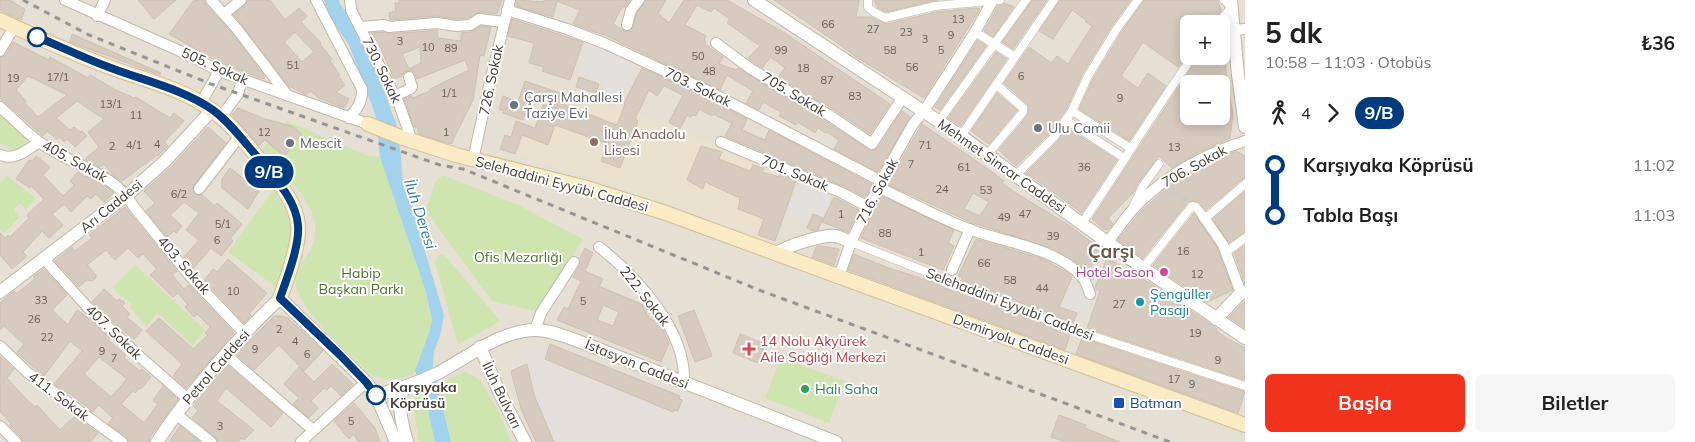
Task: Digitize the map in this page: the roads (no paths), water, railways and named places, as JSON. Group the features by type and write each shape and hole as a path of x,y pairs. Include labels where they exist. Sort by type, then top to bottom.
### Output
{"main road":[{"path":"0,20 110,67 172,89 211,110 239,137 276,179 291,201 297,217 299,227 292,264 280,298"},
{"name":"Selehaddini Eyyübi Caddesi","path":"368,124 407,140 473,160 583,187 663,212 777,253"},
{"name":"Demiryolu Caddesi","path":"777,253 1245,425"}],"street":[{"name":"505. Sokak","path":"65,0 180,51 219,71 368,124"},
{"path":"98,16 104,0"},
{"path":"211,0 237,29 288,96"},
{"path":"224,14 241,0"},
{"name":"730. Sokak","path":"350,0 352,10 395,96 407,140"},
{"path":"627,25 638,0"},
{"name":"Mehmet Sincar Caddesi","path":"754,0 961,136 1143,268 1245,338"},
{"path":"868,0 868,7 885,18 939,3 1000,0"},
{"name":"716. Sokak","path":"839,276 851,242 879,184 913,124 924,111 975,32 992,0"},
{"path":"939,121 1026,0"},
{"path":"961,136 1054,0"},
{"path":"1016,175 1054,137 1066,120 1088,76 1116,30 1138,0"},
{"path":"315,1 362,89 360,103 349,118"},
{"path":"1222,15 1229,2"},
{"path":"1229,2 1240,29 1245,127"},
{"name":"726. Sokak","path":"473,160 508,5"},
{"name":"703. Sokak","path":"508,5 606,44 692,84 879,184 970,230 1032,247 1057,259 1072,267 1084,278 1090,294"},
{"path":"361,27 437,23 456,26 470,25 479,19 504,22"},
{"path":"0,51 14,27"},
{"path":"975,32 1015,57"},
{"name":"705. Sokak","path":"716,43 751,69 829,115 872,144 903,98"},
{"path":"1082,223 1109,184 1130,148 1188,65"},
{"path":"211,110 219,71"},
{"path":"395,96 412,87 409,77"},
{"path":"211,110 238,94 242,80"},
{"path":"987,155 1023,112 1024,108 997,85"},
{"name":"405. Sokak","path":"0,107 49,149 107,178 127,195"},
{"name":"Arı Caddesi","path":"0,292 127,195 165,161 211,110"},
{"path":"1072,111 1130,148"},
{"path":"1066,120 1124,158"},
{"path":"199,189 239,137"},
{"name":"706. Sokak","path":"1108,242 1137,204 1171,176 1229,146 1245,141"},
{"path":"0,155 7,158 13,157 40,142"},
{"name":"701. Sokak","path":"722,142 840,192 867,206"},
{"path":"1130,214 1143,186 1159,164"},
{"path":"1204,216 1208,216 1245,184"},
{"name":"403. Sokak","path":"127,195 134,207 190,276 244,332"},
{"path":"1143,268 1192,206 1196,207 1204,216 1226,252 1243,293 1216,319"},
{"path":"952,270 970,230"},
{"name":"Selehaddini Eyyubi Caddesi","path":"777,253 782,249 808,240 835,236 1063,326 1245,386"},
{"path":"1226,252 1245,238"},
{"name":"222. Sokak","path":"599,247 618,262 654,304 667,323 682,356 684,383"},
{"name":"407. Sokak","path":"44,259 91,311 188,399"},
{"path":"535,330 541,313 574,262"},
{"path":"280,298 366,382 376,395 396,442"},
{"name":"Petrol Caddesi","path":"157,442 176,414 225,354 244,332 280,298"},
{"name":"İstasyon Caddesi","path":"408,387 440,372 480,347 518,333 535,330 550,332 573,339 836,442"},
{"name":"411. Sokak","path":"0,346 28,373 122,442"},
{"name":"İluh Bulvarı","path":"480,347 500,394 525,442"},
{"path":"225,354 313,430"},
{"path":"301,442 366,382"},
{"path":"376,395 408,387"},
{"path":"407,442 399,402 408,387"},
{"path":"176,414 211,442"},
{"path":"0,426 16,442"}],"water":[{"path":"324,0 339,0 356,26 373,60 396,124 402,175 444,315 440,336 434,351 433,365 451,442 435,442 424,393 415,371 430,330 432,319 425,289 380,157 376,117 349,45 328,15"}],"tunnel":[{"path":"1161,183 1192,206"}],"railway":[{"path":"23,0 89,35 211,84 440,165 463,169 759,290 1170,442"}],"place":[{"name":"Çarşı Mahallesi Taziye Evi","path":"514,105"},
{"name":"Ulu Camii","path":"1038,128"},
{"name":"İluh Anadolu Lisesi","path":"594,142"},
{"name":"Mescit","path":"290,143"},
{"name":"Hotel Sason","path":"1164,272"},
{"name":"Şengüller Pasajı","path":"1140,302"},
{"name":"14 Nolu Akyürek Aile Sağlığı Merkezi","path":"749,349"},
{"name":"Halı Saha","path":"805,389"},
{"name":"Karşıyaka Köprüsü","path":"376,395"},
{"name":"Batman","path":"1119,403"}],"district":[{"name":"Çarşı","path":"1111,251"}],"water label":[{"name":"İluh Deresi","path":"420,214"}],"park label":[{"name":"Ofis Mezarlığı","path":"518,257"},
{"name":"Habip Başkan Parkı","path":"361,282"}]}
